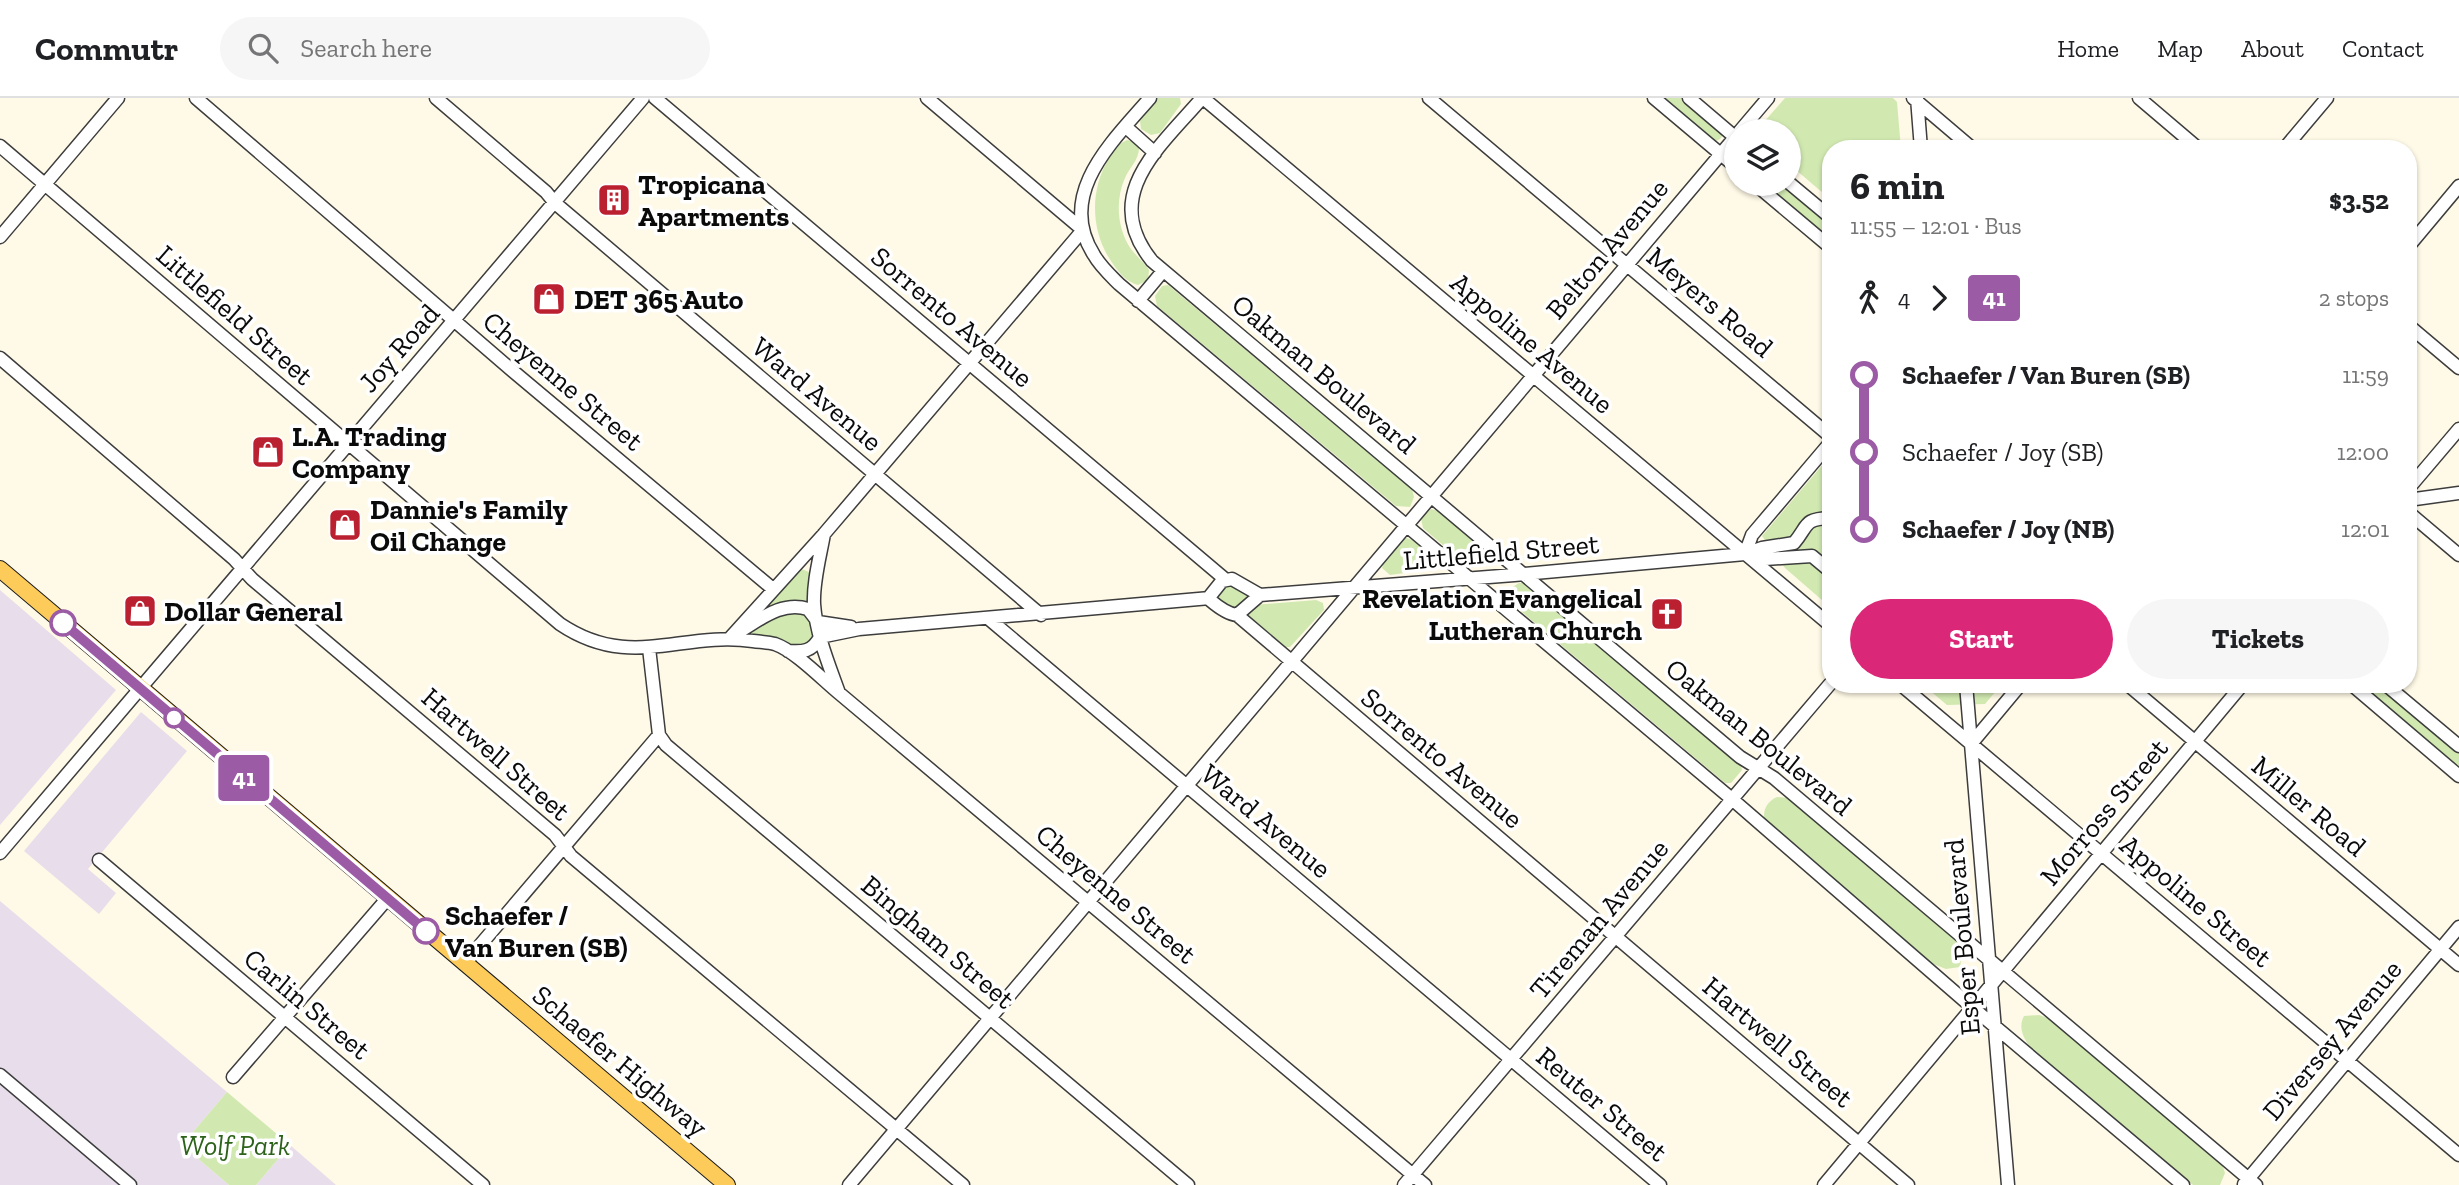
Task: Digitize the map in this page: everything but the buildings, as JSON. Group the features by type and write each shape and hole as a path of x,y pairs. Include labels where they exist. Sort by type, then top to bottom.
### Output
{"main road":[{"name":"Schaefer Highway","path":"0,569 727,1185"}],"street":[{"path":"0,237 118,98"},
{"name":"Cheyenne Street","path":"196,98 773,589"},
{"name":"Ward Avenue","path":"436,98 546,192 555,203 1041,615"},
{"name":"Joy Road","path":"0,853 643,98"},
{"name":"Sorrento Avenue","path":"655,98 1222,576 1260,595"},
{"path":"927,98 1083,230"},
{"path":"1150,98 1103,155 1087,181 1082,205 1083,230 1098,262 1138,301 1733,800 1973,1009 2183,1185"},
{"name":"Oakman Boulevard","path":"1202,98 1155,153 1137,179 1132,197 1135,232 1152,261 1740,757 1784,787 2249,1183"},
{"name":"Appoline Avenue","path":"1202,98 1822,618"},
{"name":"Meyers Road","path":"1429,98 1822,429"},
{"path":"1654,98 1724,157"},
{"path":"1689,98 1724,125"},
{"name":"Belton Avenue","path":"1750,119 1768,98"},
{"path":"2139,98 2188,140"},
{"path":"2292,140 2327,98"},
{"path":"1915,99 1920,140"},
{"path":"1915,99 1963,140"},
{"path":"1126,127 1155,153"},
{"name":"Littlefield Street","path":"0,146 559,624 586,639 625,649 730,638 776,644 788,651 805,652 812,649 820,637 859,629 1210,598"},
{"name":"Belton Avenue","path":"1291,663 1724,150"},
{"path":"2417,236 2459,186"},
{"path":"1801,193 1822,210"},
{"path":"1769,196 1822,240"},
{"path":"730,638 824,534 1083,230"},
{"path":"1138,301 1163,271"},
{"path":"2417,333 2459,368"},
{"name":"Hartwell Street","path":"0,358 234,559 242,569 555,835 571,856 963,1185"},
{"path":"2417,478 2459,429"},
{"path":"1745,554 1752,535 1822,452"},
{"path":"2417,499 2459,493"},
{"name":"Littlefield Street","path":"1260,595 1524,575 1745,554 1762,548 1794,543 1807,523 1822,518"},
{"path":"2417,520 2459,555"},
{"path":"824,534 814,608 820,637 839,693"},
{"name":"Littlefield Street","path":"1745,554 1765,559 1812,555 1822,564"},
{"path":"1210,598 1222,576"},
{"path":"1237,615 1260,595"},
{"name":"Sorrento Avenue","path":"1210,598 1216,605 1237,615 1616,937"},
{"name":"Littlefield Street","path":"730,638 768,615 791,606 808,609 818,622 859,629"},
{"name":"Ward Avenue","path":"989,619 1511,1060"},
{"path":"464,964 659,735 649,648"},
{"name":"Cheyenne Street","path":"788,651 1088,902 1409,1180 1425,1185"},
{"path":"849,1185 1291,663"},
{"name":"Tireman Avenue","path":"1409,1180 1823,693"},
{"name":"Appoline Street","path":"1910,693 2459,1155"},
{"name":"Esper Boulevard","path":"1967,693 2008,1185"},
{"path":"1970,744 2013,693"},
{"name":"Miller Road","path":"2138,693 2459,965"},
{"name":"Morross Street","path":"1973,1009 2235,693"},
{"path":"2362,693 2459,776"},
{"path":"2396,693 2459,746"},
{"name":"Bingham Street","path":"659,735 666,745 1188,1185"},
{"name":"Carlin Street","path":"99,860 483,1185"},
{"path":"233,1077 387,899"},
{"name":"Diversey Avenue","path":"2249,1183 2459,927"},
{"name":"Hartwell Street","path":"1616,937 1908,1185"},
{"path":"1824,1185 1973,1009"},
{"name":"Reuter Street","path":"1511,1060 1660,1185"},
{"path":"0,1075 130,1185"}],"shaded area":[{"path":"0,590 116,690 0,825"},
{"path":"141,712 187,751 88,869 116,893 99,914 24,851"},
{"path":"0,901 227,1092 182,1145 229,1185 0,1185"},
{"path":"290,1145 336,1185 256,1185"}],"green space":[{"path":"1158,98 1180,98 1181,104 1160,133 1151,135 1141,129 1140,121"},
{"path":"1662,98 1682,98 1723,135 1716,141 1710,138"},
{"path":"1785,98 1893,98 1897,102 1900,140 1822,140 1822,192 1801,174 1801,119 1767,119"},
{"path":"1127,140 1139,148 1139,152 1122,187 1119,214 1126,241 1149,270 1148,280 1138,285 1130,282 1113,264 1100,240 1095,213 1095,199 1102,172 1114,151"},
{"path":"1779,196 1797,196 1822,216 1822,232"},
{"path":"1168,285 1412,489 1414,497 1410,507 1396,506 1157,306 1155,296 1162,286"},
{"path":"1822,465 1822,600 1785,568 1762,536"},
{"path":"1431,509 1438,511 1482,548 1485,555 1479,565 1472,568 1465,564 1423,528 1421,518"},
{"path":"1405,538 1415,541 1429,552 1437,565 1434,569 1390,575 1382,568"},
{"path":"799,568 809,572 811,577 811,603 755,617"},
{"path":"1524,583 1534,591 1741,765 1742,770 1731,783 1725,783 1510,602 1509,589"},
{"path":"1229,585 1248,596 1236,610 1216,601 1215,595 1221,587"},
{"path":"1316,600 1323,603 1324,610 1290,647 1286,647 1247,612 1253,605"},
{"path":"795,612 810,618 815,637 811,644 791,646 773,637 748,636 748,631 784,613"},
{"path":"1933,693 1994,693 1985,704 1947,705"},
{"path":"2371,693 2390,693 2459,752 2459,768"},
{"path":"1777,797 1789,798 1955,938 1962,955 1960,967 1946,969 1928,962 1765,823 1766,807"},
{"path":"2039,1015 2053,1020 2222,1164 2225,1173 2220,1185 2193,1185 2034,1052 2025,1039 2021,1026 2024,1016"},
{"name":"Wolf Park","path":"227,1092 290,1145 256,1185 229,1185 182,1145"}],"bus line":[{"name":"41","path":"63,623 426,931"}],"place":[{"name":"Tropicana Apartments","path":"614,200"},
{"name":"DET 365 Auto","path":"549,299"},
{"name":"L.A. Trading Company","path":"268,452"},
{"name":"Dannie's Family Oil Change","path":"345,525"},
{"name":"Dollar General","path":"140,611"},
{"name":"Revelation Evangelical Lutheran Church","path":"1667,614"},
{"name":"Schaefer / Van Buren (SB)","path":"426,931"}]}
